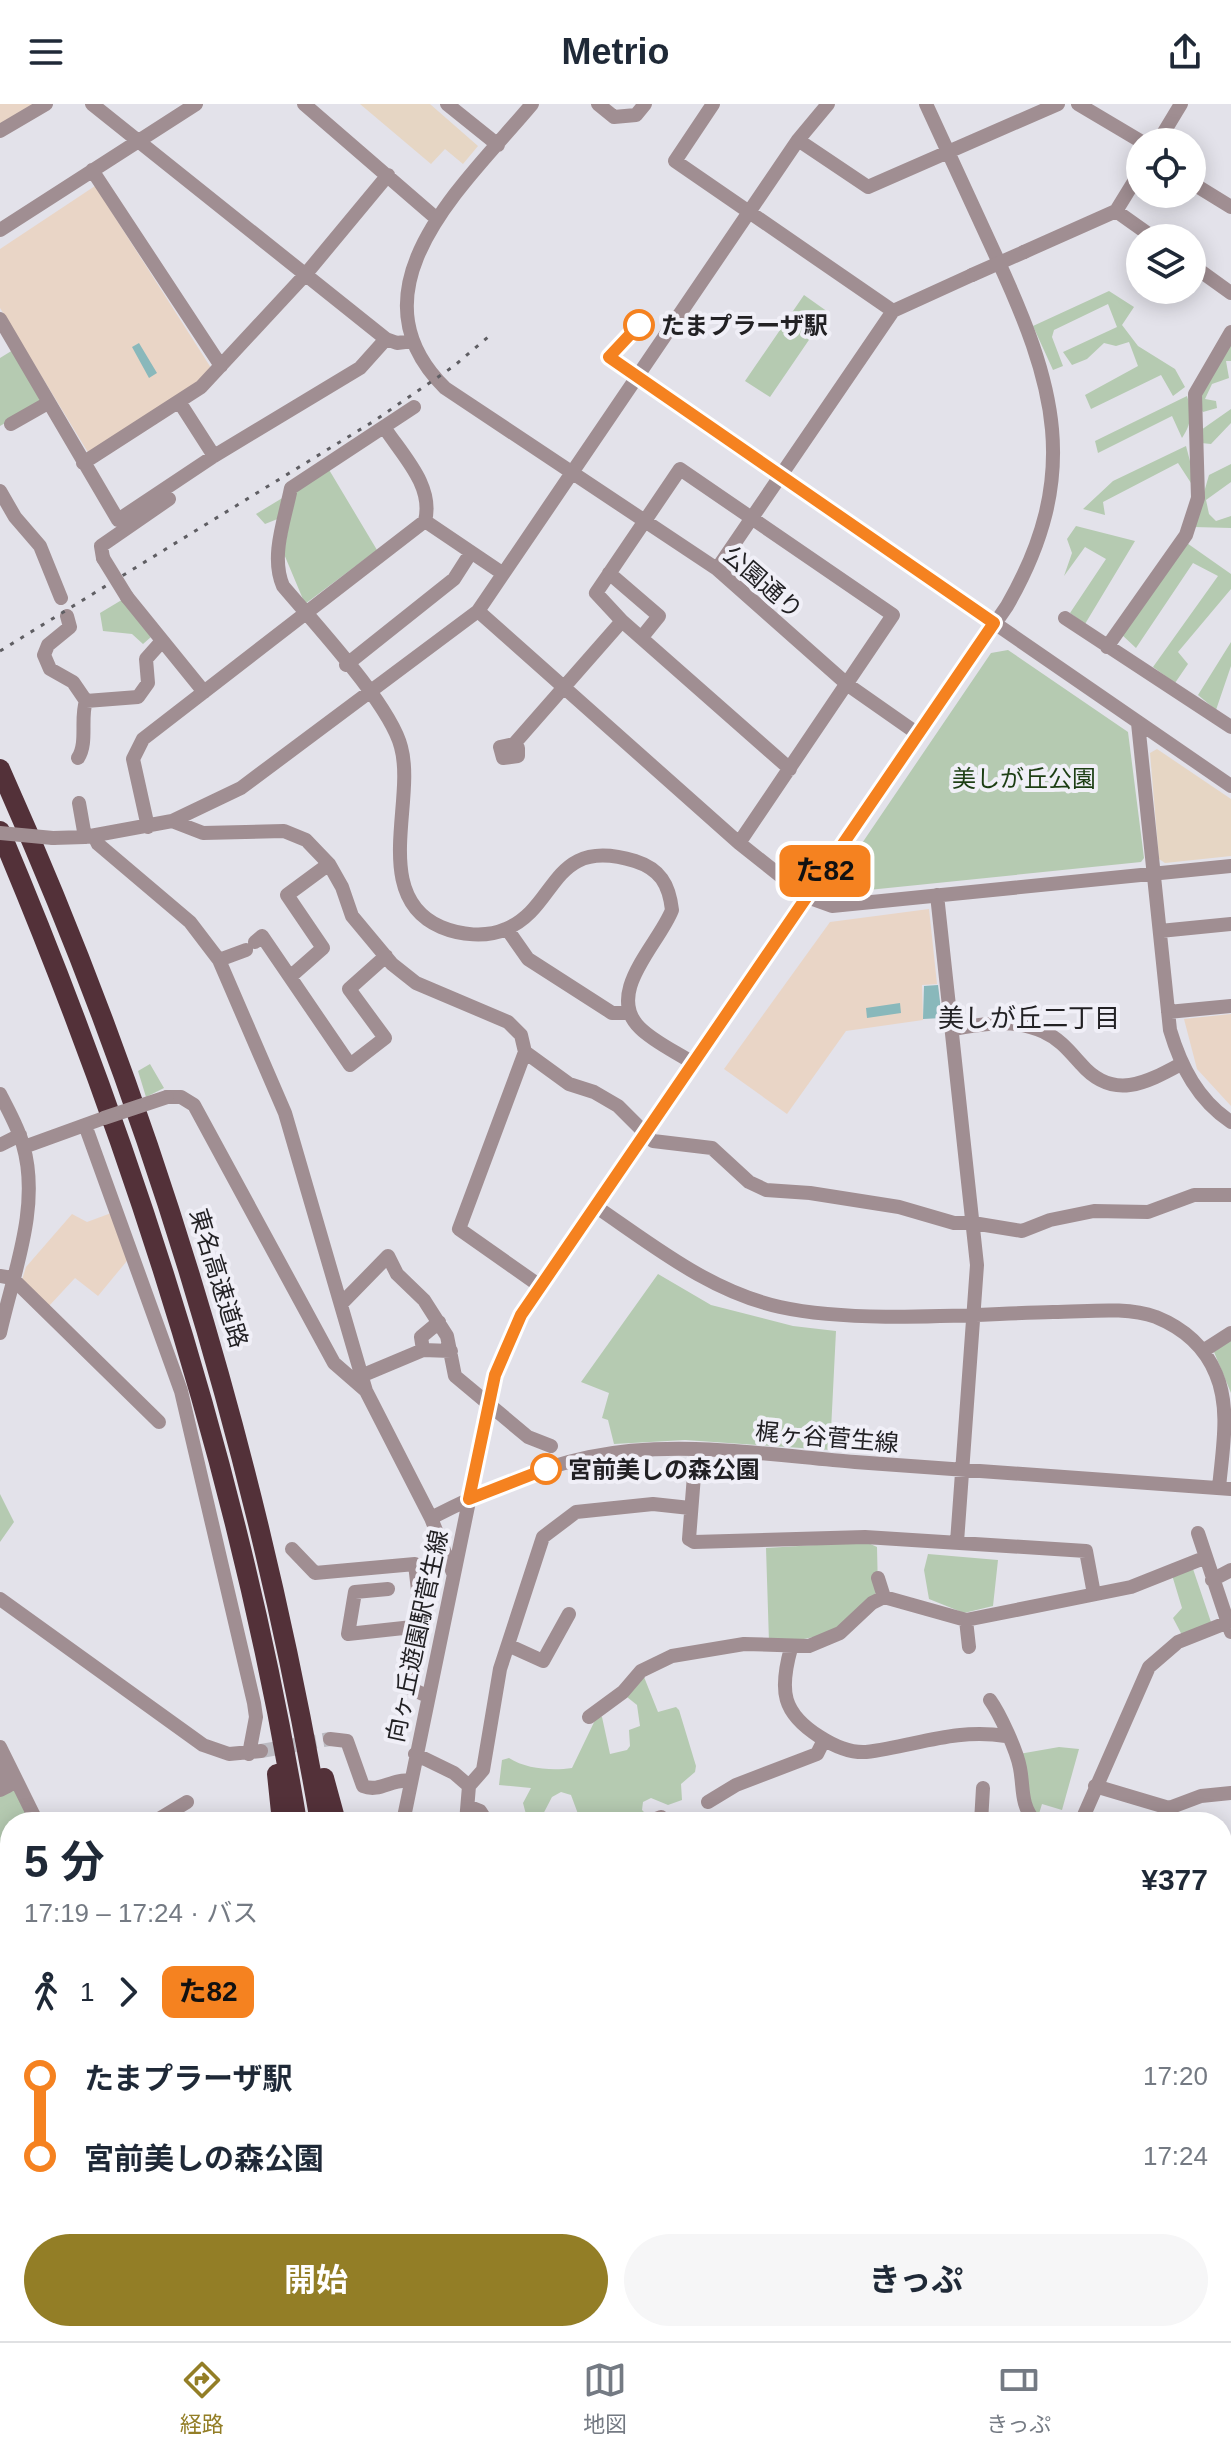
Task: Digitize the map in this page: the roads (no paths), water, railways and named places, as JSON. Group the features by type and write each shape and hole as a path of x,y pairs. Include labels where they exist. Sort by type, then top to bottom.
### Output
{"highway":[{"name":"東名高速道路","path":"0,769 85,968 179,1234 222,1379 283,1623 318,1812"},
{"name":"東名高速道路","path":"0,832 94,1062 189,1356 260,1629 295,1812"},
{"path":"292,1663 333,1812"},
{"path":"272,1681 281,1812"}],"street":[{"path":"0,131 46,104"},
{"path":"92,104 386,339 397,343 413,341 408,306 411,267 424,236 532,104"},
{"path":"0,230 196,104"},
{"path":"304,104 437,219"},
{"path":"447,104 498,145"},
{"path":"598,104 614,117 636,115 645,104"},
{"path":"713,104 675,161 893,311"},
{"path":"0,832 53,838 89,837 172,821 241,788 478,611 798,140 828,104"},
{"name":"向ヶ丘遊園駅菅生線","path":"405,1812 488,1405 508,1341 540,1286 1023,578 1052,487 1053,420 1039,356 926,104"},
{"path":"798,140 868,187 1058,104"},
{"path":"1078,104 1126,132"},
{"path":"1166,128 1181,104"},
{"path":"92,170 221,366"},
{"path":"83,463 180,403 221,366 305,275 388,175"},
{"path":"1206,192 1231,207"},
{"path":"717,569 893,311 1116,211 1126,195"},
{"path":"1116,211 1134,224"},
{"path":"1206,275 1231,293"},
{"path":"1,324 118,520 214,456 360,368 386,339"},
{"path":"1107,647 1186,535 1194,517 1198,498 1195,394 1231,332"},
{"name":"公園通り","path":"413,341 423,363 445,388 573,470 717,569 848,685 918,734"},
{"path":"637,377 1231,786"},
{"path":"11,424 48,403"},
{"path":"180,403 214,456"},
{"path":"414,407 291,488 277,573 283,586 390,720 402,749 399,837 402,876 414,902 429,921 459,933 484,935 507,929 531,912 559,872 583,859 606,856 647,865 663,878 672,910 628,986 628,1013 640,1029 693,1063"},
{"path":"148,827 133,759 137,748 204,692 425,521 429,505 424,487 384,427"},
{"path":"739,843 848,685 893,615 680,469 596,593 622,621 790,769"},
{"path":"177,483 178,493 101,546 103,558 127,597 204,692"},
{"path":"0,491 15,517 40,546 61,598"},
{"path":"425,521 502,573"},
{"path":"346,665 454,579 470,554"},
{"path":"609,573 659,616 642,637"},
{"path":"478,611 739,843 807,897 832,906 1231,866"},
{"path":"67,616 70,627 48,645 44,658 50,669 73,682 86,701"},
{"path":"1065,618 1231,727"},
{"path":"514,744 622,621"},
{"path":"86,701 138,697 148,683 146,659 162,641"},
{"path":"78,758 82,752 81,714 86,701"},
{"path":"1138,723 1168,1012 1181,1064 1199,1092 1231,1122"},
{"path":"79,803 89,837 190,922 219,960 285,1113 366,1391 431,1518 453,1573"},
{"path":"172,821 203,833 284,831 306,840 329,864 342,887 352,916 386,956 416,983 508,1022 521,1035 525,1052 459,1229 540,1286"},
{"path":"290,977 323,948 287,895 329,864"},
{"path":"937,895 977,1265 957,1542"},
{"path":"1160,931 1231,924"},
{"path":"507,929 528,959 612,1013 628,1013"},
{"path":"219,960 250,946 262,936 350,1065 385,1038 349,989 386,956"},
{"path":"1168,1012 1231,1006"},
{"path":"953,1029 998,1022 1020,1024 1045,1032 1067,1047 1084,1068 1101,1081 1122,1086 1144,1084 1181,1064"},
{"path":"525,1052 569,1084 594,1092 618,1106 644,1133 661,1144 699,1144 712,1148 749,1182 766,1190 810,1193 899,1207 954,1223 1022,1231 1050,1220 1094,1211 1148,1212 1194,1195 1231,1195"},
{"path":"0,1094 22,1141 29,1201 6,1277 0,1333"},
{"path":"0,1145 87,1124 167,1097 181,1097 194,1105 334,1363 366,1391"},
{"path":"0,1599 203,1745 217,1752 255,1752 254,1703 188,1418 87,1124"},
{"path":"595,1206 702,1278 754,1300 810,1312 864,1315 1135,1312 1177,1328 1203,1351 1221,1386 1227,1421 1225,1489"},
{"path":"342,1303 388,1256 397,1274 424,1300 439,1322 451,1351 455,1376 528,1437 551,1446"},
{"path":"6,1277 159,1422"},
{"path":"423,1350 421,1337 439,1322"},
{"path":"1203,1351 1231,1333"},
{"path":"361,1376 423,1350 451,1351"},
{"path":"696,1450 689,1539 694,1542 865,1537 1086,1551 1094,1594"},
{"name":"梶ヶ谷菅生線","path":"431,1518 504,1483 590,1457 635,1451 696,1450 1225,1489"},
{"path":"468,1812 469,1786 483,1770 500,1669 543,1537 576,1512 653,1504 690,1508"},
{"path":"1085,1812 1122,1722 1156,1658 1178,1642 1230,1625 1204,1558 1198,1533"},
{"path":"292,1549 315,1573 415,1564 422,1626 412,1689 415,1694 427,1696"},
{"path":"884,1597 966,1620 1131,1587 1204,1558"},
{"path":"363,1569 355,1592 348,1634 422,1626"},
{"path":"1212,1580 1231,1570"},
{"path":"878,1578 884,1597"},
{"path":"355,1592 388,1589"},
{"path":"589,1717 623,1692 641,1671 672,1656 744,1644 791,1648 833,1637 884,1597"},
{"path":"510,1646 543,1661 569,1614"},
{"path":"966,1620 969,1647"},
{"path":"791,1648 784,1692 790,1710 799,1724 849,1751 866,1752 950,1734 1006,1736"},
{"path":"990,1700 1005,1721 1006,1736 1020,1767 1021,1795 1030,1812"},
{"path":"330,1739 347,1741 363,1786 379,1789 397,1779 410,1781"},
{"path":"707,1801 736,1785 817,1754 824,1740"},
{"path":"0,1747 32,1812"},
{"path":"415,1754 454,1773 469,1786"},
{"path":"0,1769 8,1786 0,1790"},
{"path":"1095,1786 1169,1808 1201,1796 1231,1793"},
{"path":"983,1788 983,1812"},
{"path":"170,1812 187,1802"}],"water":[{"path":"139,343 157,373 149,378 132,347"},
{"path":"938,985 942,1018 923,1019 924,986"},
{"path":"900,1003 901,1013 867,1018 866,1008"}],"tunnel":[{"path":"261,1751 330,1739"}],"railway":[{"path":"0,651 374,421 454,366 488,337"}],"place":[{"name":"たまプラーザ駅","path":"639,325"},
{"name":"宮前美しの森公園","path":"546,1469"}],"district":[{"name":"美しが丘二丁目","path":"1029,1018"}],"park label":[{"name":"美しが丘公園","path":"1024,778"}]}
